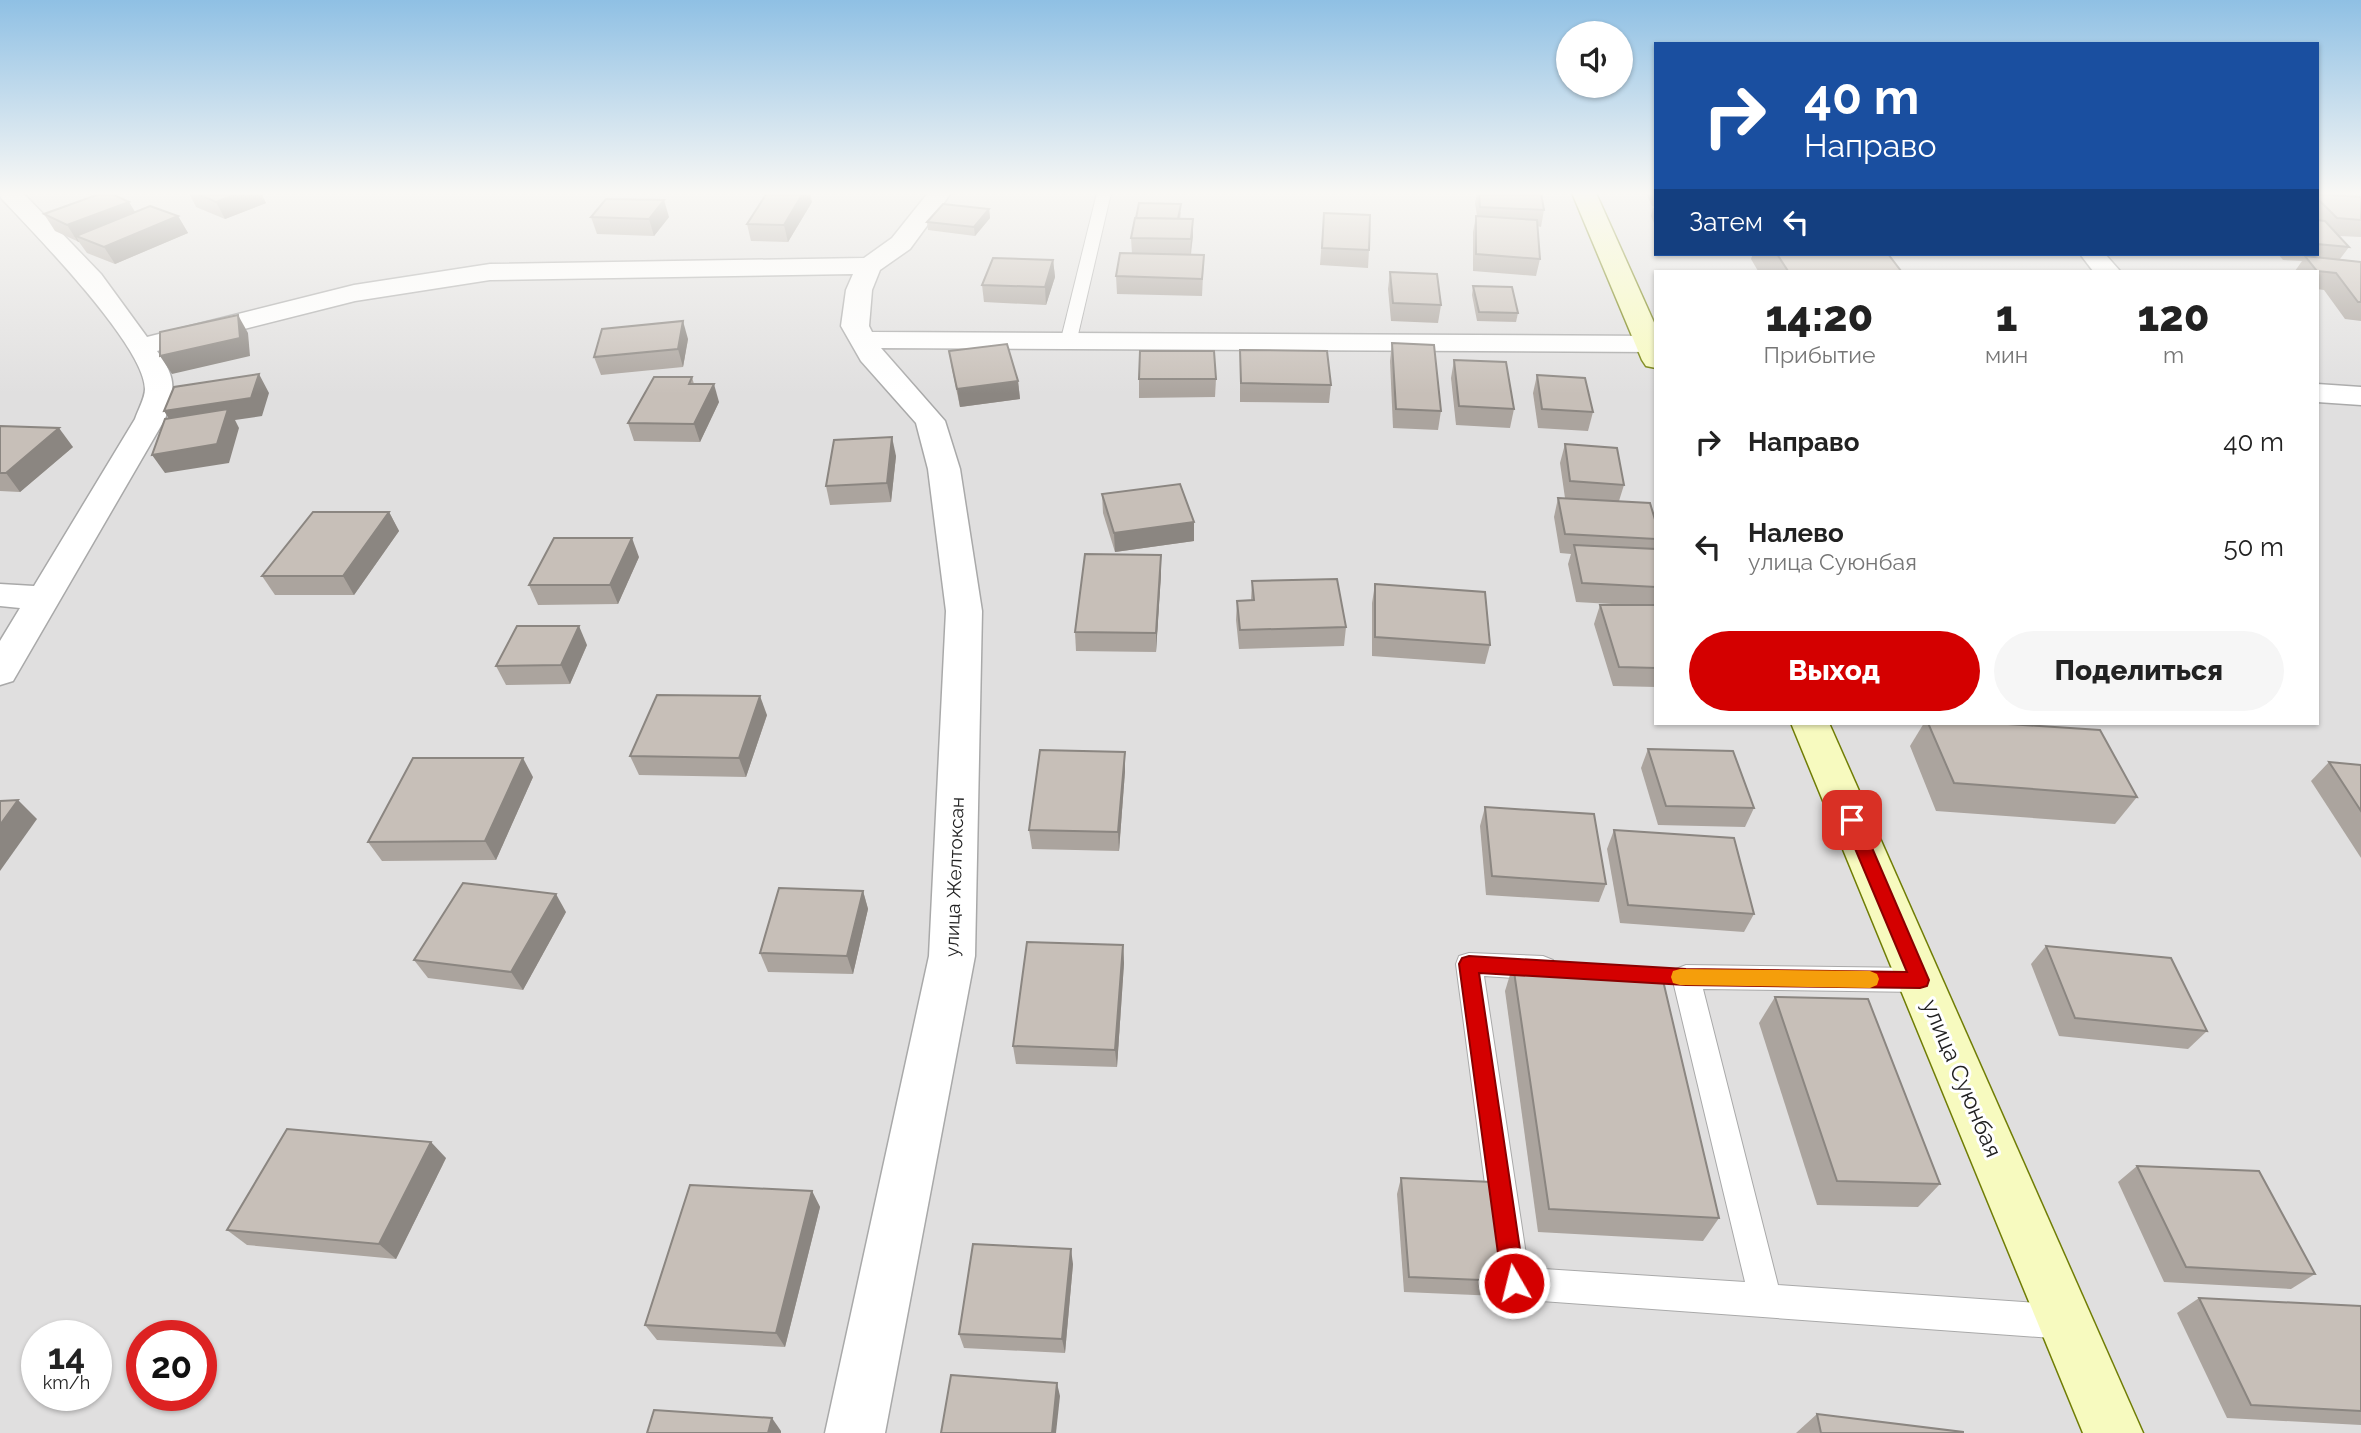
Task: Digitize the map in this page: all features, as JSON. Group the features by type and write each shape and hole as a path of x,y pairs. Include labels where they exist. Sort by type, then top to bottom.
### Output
{"main road":[{"path":"1614,260 1653,349"},
{"name":"улица Суюнбая","path":"1811,725 2113,1433"}],"street":[{"path":"0,672 150,419 160,390 155,368 141,347 92,280 73,260"},
{"path":"141,347 355,293 489,272 848,268 869,266 882,260"},
{"path":"869,266 859,290 855,326 863,340 1069,340 1653,349"},
{"name":"улица Желтоксан","path":"855,1433 952,956 964,611 944,469 930,421 877,363 863,340"},
{"path":"2319,393 2361,396"},
{"path":"0,595 44,598"}],"lane":[{"path":"1069,340 1088,260"},
{"path":"1577,971 1469,964 1514,1283 2065,1322"},
{"path":"1766,1300 1672,976 1920,980"}],"shaded area":[{"path":"0,260 2361,260 2361,1433 0,1433"}],"building":[{"path":"992,260 1053,260 1045,287 982,285"},
{"path":"1119,260 1204,260 1202,279 1116,276"},
{"path":"1781,260 1892,260 1900,270 1787,270"},
{"path":"2308,260 2361,262 2361,302 2358,302 2336,273 2316,270"},
{"path":"1390,272 1437,274 1441,305 1393,303"},
{"path":"1473,286 1512,287 1518,313 1479,312"},
{"path":"238,315 240,338 160,356 160,332"},
{"path":"683,321 678,349 594,357 602,329"},
{"path":"1392,343 1434,345 1441,411 1396,409"},
{"path":"1007,344 1018,381 957,389 949,351"},
{"path":"1240,350 1327,351 1331,385 1241,383"},
{"path":"1140,351 1214,351 1216,379 1139,379"},
{"path":"1454,360 1506,362 1514,409 1459,406"},
{"path":"259,374 251,398 164,411 174,387"},
{"path":"1537,375 1585,378 1593,412 1542,409"},
{"path":"654,377 692,377 689,384 714,384 694,424 628,423"},
{"path":"228,409 217,444 152,455 165,419"},
{"path":"0,426 59,428 6,473 0,473"},
{"path":"892,437 887,483 826,486 834,440"},
{"path":"1565,444 1617,448 1624,485 1570,481"},
{"path":"1180,484 1194,522 1114,533 1102,494"},
{"path":"1558,498 1650,503 1654,516 1654,539 1565,534"},
{"path":"313,512 389,512 343,576 262,576"},
{"path":"554,538 632,538 610,585 529,585"},
{"path":"1574,545 1654,549 1654,587 1582,583"},
{"path":"1085,554 1161,555 1156,633 1075,632"},
{"path":"1337,579 1346,627 1240,630 1237,601 1254,600 1252,581"},
{"path":"1375,584 1485,592 1490,645 1375,637"},
{"path":"1600,605 1654,605 1654,668 1619,667"},
{"path":"517,626 579,626 561,665 496,666"},
{"path":"657,695 760,696 739,758 630,756"},
{"path":"1929,725 2024,725 2100,730 2137,797 1954,783"},
{"path":"1648,749 1733,751 1754,808 1666,806"},
{"path":"1040,750 1125,752 1118,832 1029,830"},
{"path":"413,758 523,758 485,841 368,842"},
{"path":"2329,762 2361,765 2361,811"},
{"path":"18,800 0,825 0,801"},
{"path":"1485,807 1594,814 1606,884 1492,876"},
{"path":"1614,830 1734,838 1754,914 1628,905"},
{"path":"463,883 556,894 511,972 414,960"},
{"path":"779,888 863,891 847,956 760,953"},
{"path":"1027,942 1123,945 1115,1050 1013,1046"},
{"path":"2046,946 2171,958 2207,1031 2075,1018"},
{"path":"1513,965 1661,972 1719,1218 1549,1209"},
{"path":"1775,997 1868,999 1940,1184 1837,1181"},
{"path":"287,1129 431,1142 379,1244 227,1230"},
{"path":"2137,1166 2259,1171 2315,1274 2186,1267"},
{"path":"1401,1178 1492,1182 1505,1281 1409,1277"},
{"path":"690,1185 812,1191 776,1333 645,1325"},
{"path":"973,1244 1071,1249 1062,1339 959,1334"},
{"path":"2199,1298 2361,1306 2361,1411 2251,1405"},
{"path":"951,1375 1057,1383 1052,1433 941,1433"},
{"path":"654,1410 772,1418 768,1433 647,1433"},
{"path":"1817,1414 1963,1432 1963,1433 1821,1433"}],"slow traffic":[{"path":"1680,977 1870,979"}],"route":[{"path":"1514,1283 1469,964 1686,977 1920,980 1852,820"}]}
